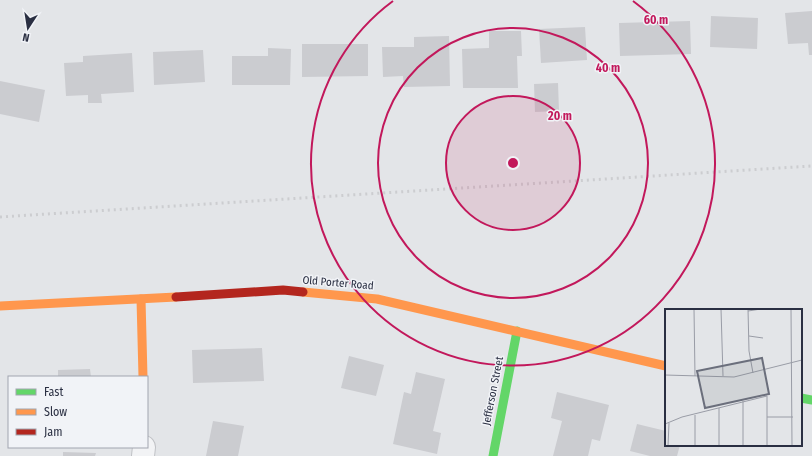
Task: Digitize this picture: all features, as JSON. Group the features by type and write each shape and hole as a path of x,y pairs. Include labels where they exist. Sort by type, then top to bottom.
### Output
{"street":[{"name":"Old Porter Road","path":"0,306 282,290 377,299 665,366"},
{"path":"141,299 143,376"},
{"name":"Jefferson Street","path":"493,456 517,331"},
{"path":"802,398 812,400"}],"building":[{"path":"812,11 812,55 809,55 808,43 788,44 785,13"},
{"path":"711,16 758,18 757,49 710,47"},
{"path":"690,21 691,54 620,56 619,23"},
{"path":"585,27 587,60 541,63 539,29"},
{"path":"489,31 521,31 522,56 517,56 518,88 463,88 462,49 489,48"},
{"path":"449,36 450,86 404,87 403,76 383,77 382,47 414,47 414,37"},
{"path":"302,44 368,44 368,76 302,77"},
{"path":"268,48 291,49 290,85 232,85 232,56 268,56"},
{"path":"203,50 205,82 154,85 153,52"},
{"path":"132,53 134,92 101,94 102,103 88,103 88,95 66,96 64,63 83,62 83,56"},
{"path":"0,81 45,90 39,122 0,114"},
{"path":"558,83 559,111 535,112 534,84"},
{"path":"262,348 264,381 193,383 192,350"},
{"path":"349,356 384,365 376,396 341,388"},
{"path":"90,369 91,376 58,376 58,370"},
{"path":"416,372 445,379 433,431 441,433 437,454 393,444 404,392 411,394"},
{"path":"557,392 609,405 600,441 592,439 588,456 553,456 562,421 551,418"},
{"path":"213,421 244,426 238,456 206,456"},
{"path":"637,424 665,431 665,446 680,446 677,456 650,456 630,451"},
{"path":"63,452 96,453 95,456 63,456"}],"railway":[{"path":"0,217 812,166"}],"traffic: fast":[{"path":"493,456 517,331"},
{"path":"802,398 812,400"}],"traffic: slow":[{"path":"303,292 377,299 665,366"},
{"path":"0,306 176,297"},
{"path":"141,299 143,376"}],"traffic: jam":[{"path":"176,297 283,290 303,292"}]}
